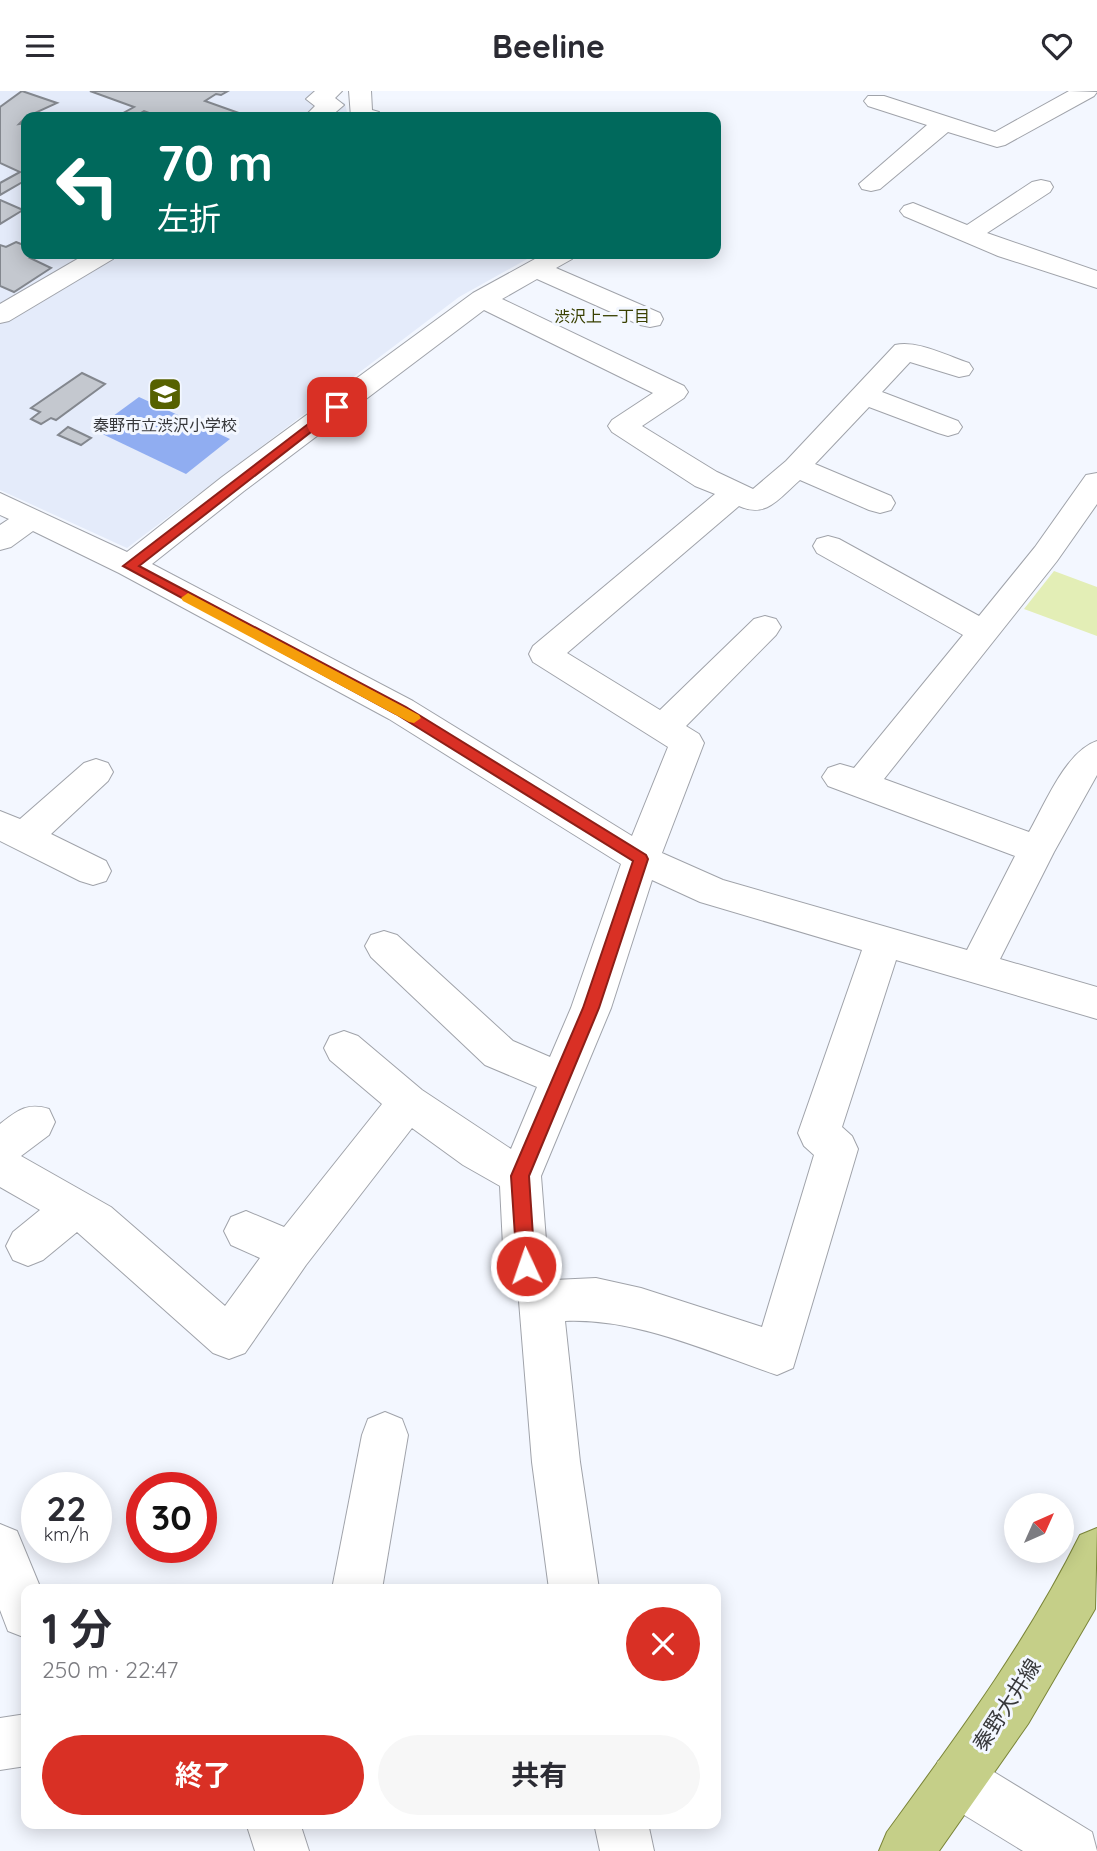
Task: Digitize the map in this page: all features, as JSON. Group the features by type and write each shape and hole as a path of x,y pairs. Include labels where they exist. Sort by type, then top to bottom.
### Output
{"main road":[{"name":"秦野大井線","path":"906,1851 1011,1705 1093,1572"}],"street":[{"path":"322,112 332,105 318,99 331,91"},
{"path":"360,91 360,112"},
{"path":"876,101 997,140 1086,94"},
{"path":"911,179 879,177 945,122"},
{"path":"968,235 1041,187"},
{"path":"913,211 1087,284"},
{"path":"0,315 95,259"},
{"path":"130,566 233,484 482,299 554,259"},
{"path":"536,269 650,319"},
{"path":"617,304 640,288"},
{"path":"482,299 674,392 622,426 706,479 756,502 796,467 905,351 960,369"},
{"path":"864,395 948,427"},
{"path":"796,467 880,503"},
{"path":"1037,849 850,781 983,632 1046,554 1097,482"},
{"path":"573,1584 556,1462 541,1301 526,1266 520,1176 591,1008 641,859 687,743 545,654 735,493"},
{"path":"0,503 130,566 401,710 641,859 713,892 1097,1003"},
{"path":"0,540 30,519"},
{"path":"828,545 983,632"},
{"path":"663,728 765,628"},
{"path":"976,970 1037,849 1086,764 1097,754"},
{"path":"93,871 12,831 96,772"},
{"path":"541,1301 596,1299 641,1309 777,1353 836,1149 819,1133 883,943"},
{"path":"384,946 499,1053 561,1079"},
{"path":"344,1048 408,1102 478,1152 520,1176"},
{"path":"0,1165 96,1221 229,1338 291,1251 408,1102"},
{"path":"0,1148 34,1122"},
{"path":"28,1246 75,1209"},
{"path":"246,1231 291,1251"},
{"path":"358,1584 385,1434"},
{"path":"0,1548 21,1600"},
{"path":"0,1744 21,1741"},
{"path":"957,1780 1073,1851"},
{"path":"275,1829 282,1851"},
{"path":"622,1829 627,1851"}],"shaded area":[{"name":"秦野市立渋沢小学校","path":"0,91 318,91 316,94 345,103 347,112 21,112 21,259 527,259 459,297 127,548 0,490"}],"green space":[{"path":"1054,571 1097,587 1097,636 1024,609"}],"water":[{"path":"139,397 230,439 186,474 94,430"}],"building":[{"path":"22,91 57,103 37,112 21,112 21,183 0,195 0,183 20,172 0,163 0,107"},
{"path":"90,91 228,91 205,101 236,112 125,112 134,107"},
{"path":"0,200 21,209 21,211 0,224"},
{"path":"16,242 21,244 21,259 32,259 51,268 14,292 0,286 0,245 6,247"},
{"path":"82,373 105,384 56,420 51,418 41,424 31,419 40,412 31,408"},
{"path":"68,427 91,438 81,445 58,435"}],"slow traffic":[{"path":"188,598 414,718"}],"place":[{"name":"秦野市立渋沢小学校","path":"165,394"}],"district":[{"name":"渋沢上一丁目","path":"602,316"}],"route":[{"path":"337,407 233,484 130,566 401,710 641,859 591,1008 520,1176 526,1266"}]}
